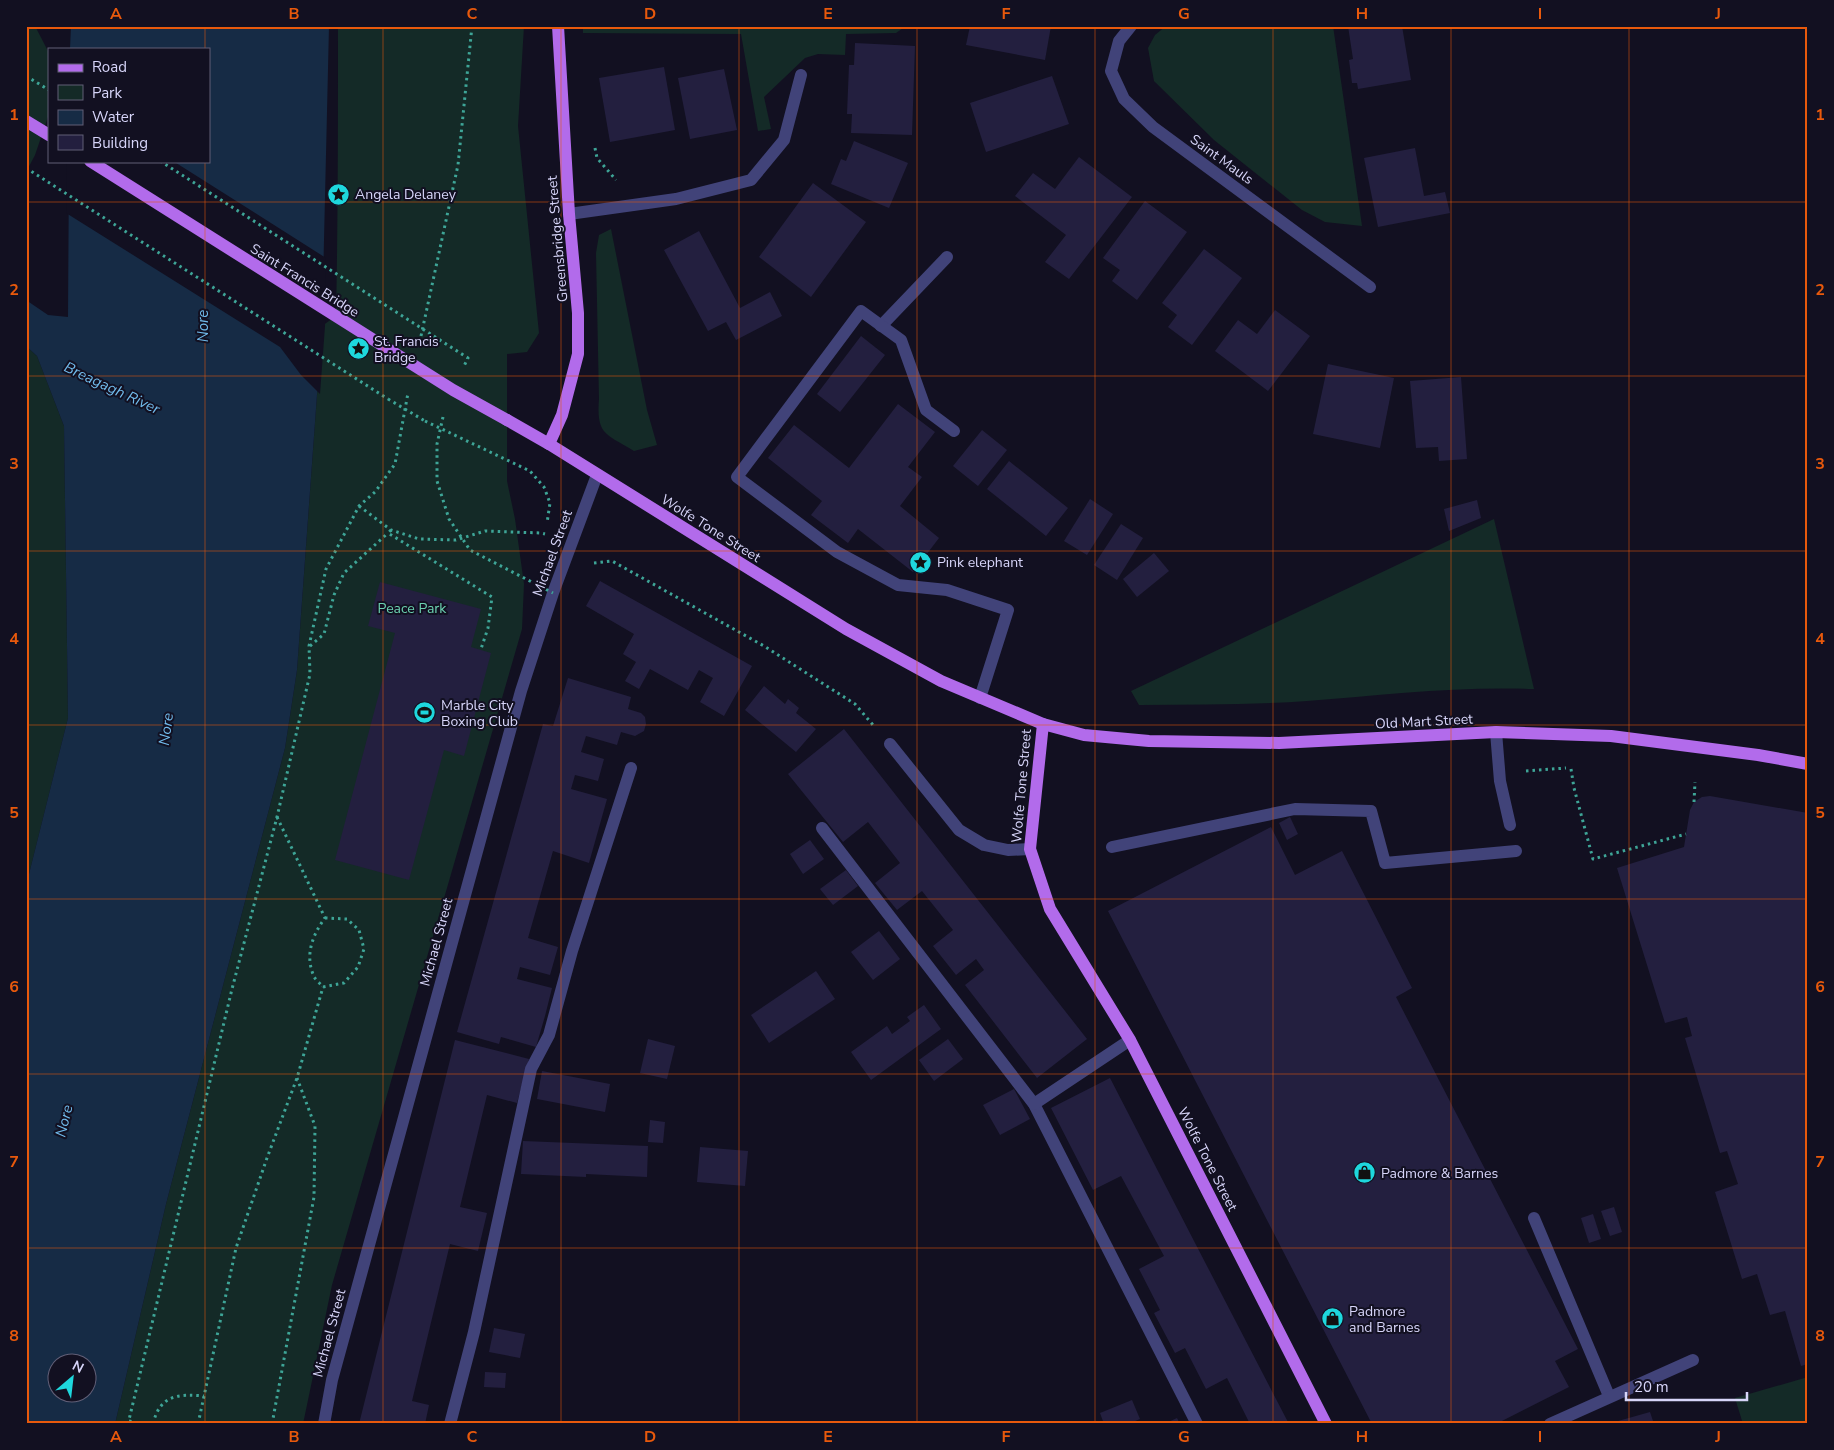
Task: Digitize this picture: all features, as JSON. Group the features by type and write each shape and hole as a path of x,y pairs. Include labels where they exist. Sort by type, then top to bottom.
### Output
{"main road":[{"name":"Greensbridge Street","path":"549,444 562,415 578,354 578,314 569,214 558,26"},
{"path":"26,121 48,134"},
{"name":"Saint Francis Bridge","path":"92,162 453,390 507,420"},
{"name":"Wolfe Tone Street","path":"507,420 549,444 846,629 941,681 1042,724 1030,849 1050,909 1130,1040 1326,1424"},
{"name":"Old Mart Street","path":"1042,724 1084,735 1163,742 1279,743 1496,732 1611,736 1758,755 1808,764"}],"street":[{"name":"Saint Mauls","path":"1131,26 1119,42 1110,71 1124,99 1153,127 1370,287"},
{"path":"569,214 676,199 751,180 784,140 801,75"},
{"path":"881,326 947,257"},
{"path":"954,431 926,410 900,340 862,311 737,476 837,552 898,585 947,590 1008,610 980,698"},
{"name":"Michael Street","path":"324,1424 332,1380 516,709 553,592 597,475"},
{"path":"1496,732 1500,781 1510,825"},
{"path":"890,744 959,830 984,845 1008,850 1030,849"},
{"path":"450,1424 474,1332 531,1069 549,1035 572,951 631,768"},
{"path":"1112,847 1295,809 1371,811 1385,863 1516,851"},
{"path":"822,828 1034,1104 1197,1424"},
{"path":"1034,1104 1130,1040"},
{"path":"1534,1218 1609,1396"},
{"path":"1550,1424 1692,1360"}],"path":[{"path":"420,339 458,165 472,26"},
{"path":"26,76 48,89"},
{"path":"594,140 597,158 624,188 628,206"},
{"path":"162,162 423,329"},
{"path":"26,168 388,399 440,429 530,472 544,487 550,504 546,534 485,531 456,540 418,539 391,530 359,506"},
{"path":"142,1424 128,1422 230,998 277,817 310,674 309,646 326,569 359,506 375,492 395,464 410,386"},
{"path":"453,390 444,411 437,444 437,481 450,519 470,550 553,592"},
{"path":"309,646 324,634 334,595 344,573 391,530"},
{"path":"388,533 492,597 488,628 481,650"},
{"path":"588,569 595,562 612,561 764,646 854,704 890,744"},
{"path":"1571,769 1574,788 1594,859 1686,834"},
{"path":"1694,802 1695,782"},
{"path":"277,817 325,918"},
{"path":"323,987 313,976 309,953 316,930 325,918"},
{"path":"323,987 344,983 358,967 364,948 359,930 347,919 325,918"},
{"path":"198,1424 236,1248 297,1078 323,987"},
{"path":"272,1424 314,1197 315,1126 297,1078"},
{"path":"153,1424 160,1407 174,1396 205,1396"}],"green space":[{"path":"26,26 35,26 48,51 48,117 35,155 26,172"},
{"name":"Peace Park","path":"338,26 524,26 518,126 539,333 527,352 507,354 507,481 515,519 524,584 522,629 332,1285 303,1424 115,1424 166,1204 285,748 297,670 322,326 336,316"},
{"path":"583,26 906,26 896,33 846,34 845,55 818,54 805,58 764,97 771,129 758,131 741,34 583,33"},
{"path":"1166,26 1333,26 1362,226 1325,222 1302,210 1214,140 1154,81 1148,48 1155,35"},
{"path":"611,229 647,410 657,445 634,451 610,437 599,420 596,253 599,235"},
{"path":"26,346 37,356 64,426 68,718 26,886"},
{"path":"1494,519 1534,689 1449,690 1265,703 1139,705 1131,691"},
{"path":"1808,1377 1808,1424 1743,1424 1735,1398"}],"water":[{"path":"71,26 329,26 322,326 297,670 285,748 166,1204 115,1424 26,1424 26,886 68,718 64,426 37,356 26,346 26,300 48,315 68,317 69,162 210,162 210,48 70,48"}],"pier":[{"path":"67,162 175,162 326,258 325,326 320,394 301,375 280,347 66,213"}],"building":[{"path":"970,26 1051,26 1045,60 966,45"},
{"path":"1348,26 1402,26 1411,80 1358,89 1357,83 1352,83 1349,60 1353,59"},
{"path":"855,43 915,46 912,135 851,133 852,114 847,114 849,65 854,65"},
{"path":"664,67 675,130 610,142 599,78"},
{"path":"724,69 737,130 690,139 678,78"},
{"path":"1052,76 1069,124 986,152 970,103"},
{"path":"854,141 908,163 889,208 831,184 841,159 846,161"},
{"path":"1415,148 1424,196 1445,192 1450,213 1378,227 1364,158"},
{"path":"1079,157 1132,197 1069,279 1045,262 1066,235 1015,196 1033,173 1055,189"},
{"path":"813,183 866,222 811,297 759,257"},
{"path":"1145,201 1187,232 1137,300 1112,281 1120,270 1103,258"},
{"path":"699,231 740,308 770,292 782,316 736,340 726,322 708,331 664,250"},
{"path":"1204,249 1242,278 1192,345 1168,327 1177,315 1162,303"},
{"path":"1275,310 1310,336 1268,391 1215,351 1238,320 1257,334"},
{"path":"861,336 885,355 840,412 817,394"},
{"path":"1328,364 1394,378 1380,448 1313,434"},
{"path":"1461,377 1467,459 1439,461 1438,447 1416,448 1410,381"},
{"path":"898,404 935,432 908,467 922,477 900,506 939,538 913,572 858,529 848,543 811,515 822,501 768,458 794,425 849,468"},
{"path":"982,430 1007,450 978,486 953,466"},
{"path":"1009,461 1068,508 1046,536 987,489"},
{"path":"1090,499 1113,514 1087,555 1064,541"},
{"path":"1477,500 1481,518 1449,531 1444,509"},
{"path":"1121,524 1143,538 1117,580 1094,565"},
{"path":"1154,553 1169,571 1137,597 1123,579"},
{"path":"600,581 752,666 724,716 700,702 713,678 699,670 688,690 650,669 639,689 625,681 636,662 623,654 634,634 586,606"},
{"name":"Marble City Boxing Club","path":"380,582 481,609 471,647 491,653 464,756 444,750 409,880 335,860 395,633 368,626"},
{"path":"568,678 631,697 628,709 641,713 645,717 646,724 644,731 635,736 621,732 617,745 586,736 581,752 604,759 598,781 575,775 571,789 607,799 589,863 553,851 528,938 558,947 550,975 520,967 517,979 552,988 545,1016 536,1047 501,1037 499,1044 457,1032 543,724 553,726"},
{"path":"764,686 785,704 788,699 799,708 796,713 816,729 796,752 745,710"},
{"path":"844,729 1087,1039 1037,1078 965,985 984,970 976,959 956,975 933,946 953,930 922,891 897,910 875,883 900,863 868,822 843,842 788,774"},
{"path":"1710,796 1808,813 1808,1364 1801,1366 1785,1311 1770,1315 1757,1274 1742,1279 1715,1192 1738,1184 1727,1151 1720,1153 1685,1038 1692,1036 1687,1017 1665,1023 1617,868 1684,847 1690,810 1694,802 1702,797"},
{"path":"1290,817 1298,834 1287,840 1279,823"},
{"name":"Padmore & Barnes","path":"1271,827 1295,875 1342,851 1412,988 1396,997 1578,1349 1555,1361 1569,1387 1496,1424 1372,1424 1108,911"},
{"path":"810,840 824,859 803,874 790,854"},
{"path":"846,870 858,886 833,905 820,889"},
{"path":"879,931 900,959 873,980 851,952"},
{"path":"816,971 835,999 769,1043 751,1015"},
{"path":"924,1005 941,1029 871,1080 851,1052 887,1026 892,1034 910,1021 907,1017"},
{"path":"648,1039 675,1046 667,1079 640,1073"},
{"path":"948,1039 963,1059 934,1081 919,1060"},
{"path":"455,1040 529,1059 517,1103 487,1095 460,1207 487,1213 478,1251 450,1244 412,1401 429,1405 425,1424 359,1424"},
{"path":"542,1071 610,1084 605,1112 537,1099"},
{"path":"1110,1078 1289,1424 1250,1424 1227,1378 1206,1389 1185,1348 1175,1353 1154,1313 1160,1310 1139,1269 1164,1256 1121,1176 1093,1190 1051,1108"},
{"path":"1014,1089 1030,1119 1000,1135 983,1105"},
{"path":"650,1120 665,1122 663,1143 648,1142"},
{"path":"523,1141 648,1146 647,1177 586,1174 586,1177 521,1174"},
{"path":"700,1147 748,1151 745,1186 697,1182"},
{"path":"1614,1207 1622,1232 1610,1236 1601,1211"},
{"path":"1593,1214 1601,1239 1589,1243 1581,1218"},
{"path":"494,1328 525,1334 520,1358 489,1352"},
{"path":"485,1372 506,1373 505,1388 484,1387"},
{"path":"1132,1400 1140,1419 1128,1424 1104,1424 1100,1413"},
{"path":"1650,1412 1654,1424 1611,1424 1611,1423"},
{"path":"1177,1418 1180,1424 1164,1424"}],"place":[{"name":"Angela Delaney","path":"339,194"},
{"name":"St. Francis Bridge","path":"358,349"},
{"name":"Pink elephant","path":"921,562"},
{"name":"Marble City Boxing Club","path":"425,713"},
{"name":"Padmore & Barnes","path":"1365,1173"},
{"name":"Padmore and Barnes","path":"1333,1319"}],"water label":[{"name":"Nore","path":"203,326"},
{"name":"Breagagh River","path":"112,388"},
{"name":"Nore","path":"166,729"},
{"name":"Nore","path":"64,1121"}]}
